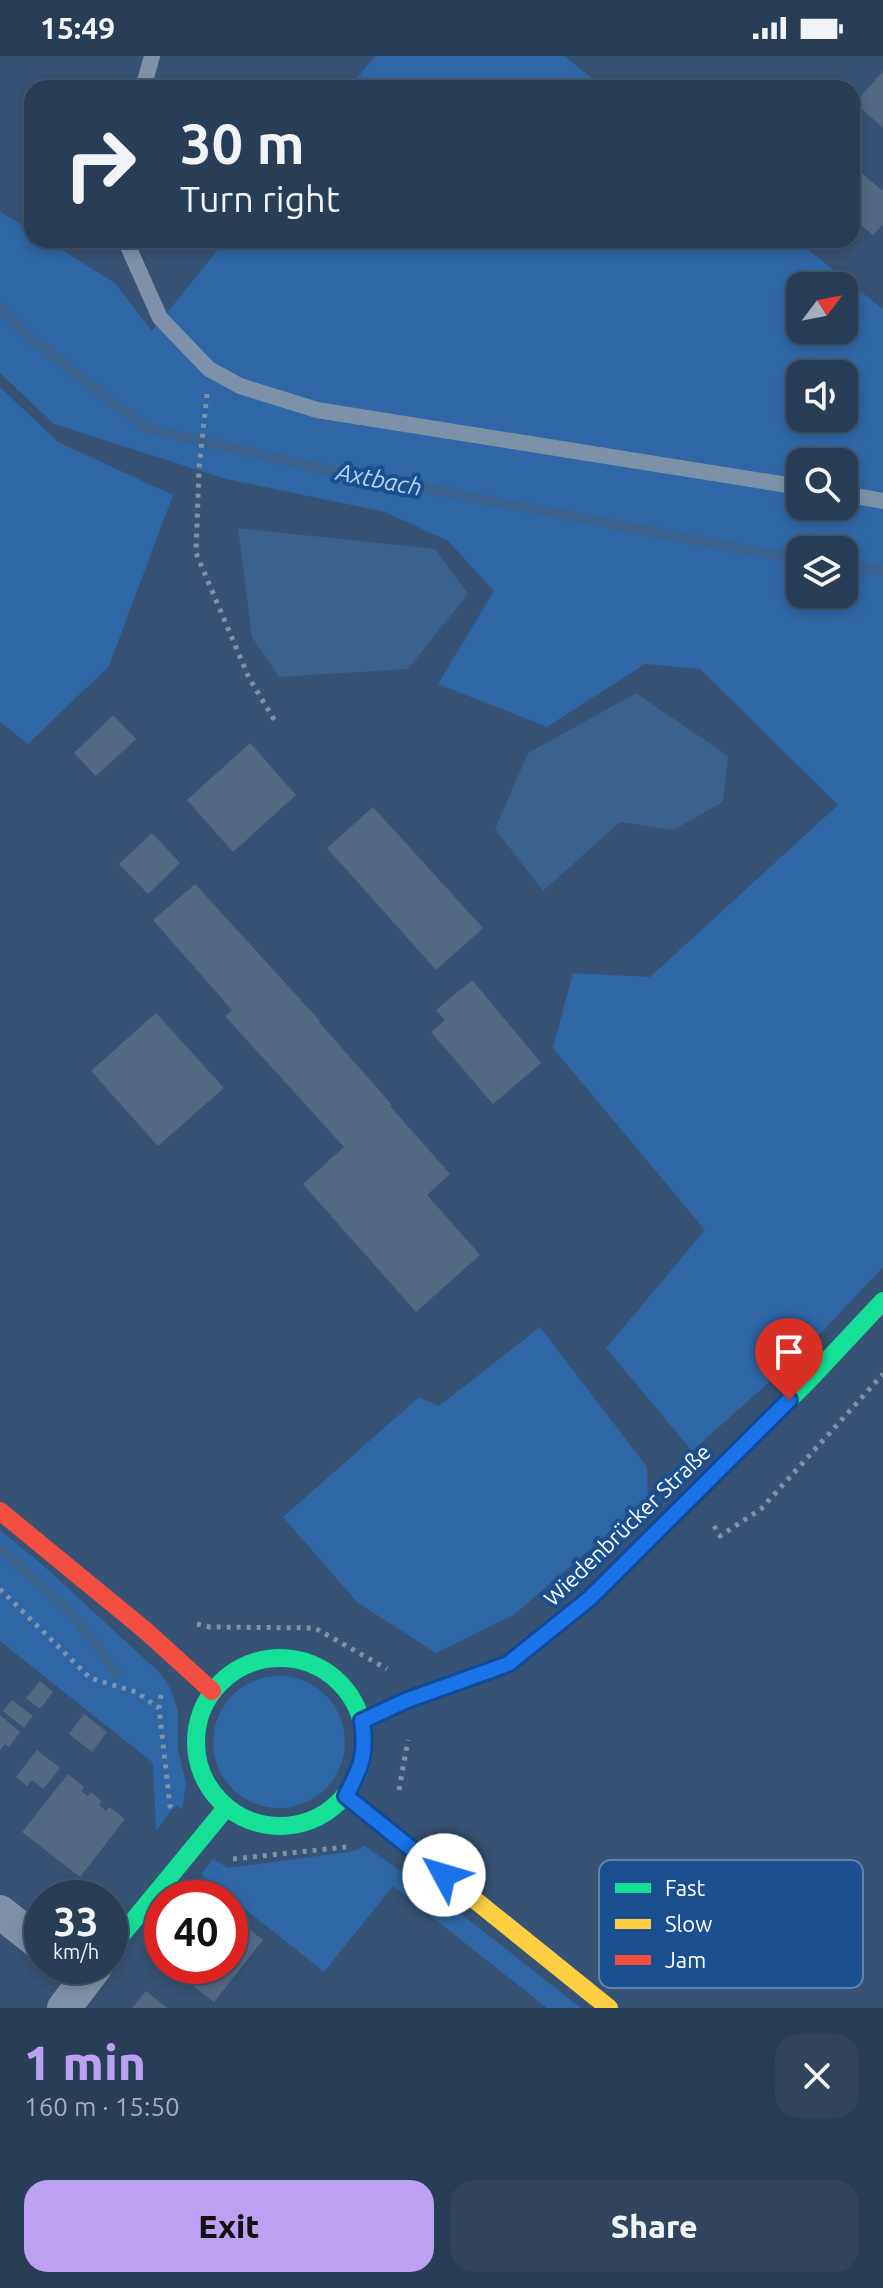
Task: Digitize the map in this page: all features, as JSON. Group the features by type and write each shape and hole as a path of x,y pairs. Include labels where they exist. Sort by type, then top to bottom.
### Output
{"street":[{"name":"Wiedenbrücker Straße","path":"362,1721 405,1701 508,1664 590,1598 695,1496 883,1301"},
{"path":"0,1511 146,1631 212,1691"},
{"path":"289,1658 318,1667 346,1689 362,1721 365,1737 361,1767 346,1796 313,1821 288,1827 259,1825 226,1808 204,1780 195,1742 201,1711 212,1691 228,1674 252,1662 289,1658"},
{"path":"346,1796 609,2008"},
{"path":"128,1927 226,1808"},
{"path":"0,1912 24,1931"},
{"path":"64,2008 76,1984"}],"lane":[{"path":"145,80 152,56"},
{"path":"129,248 160,318 209,369 240,386 317,410 786,485"},
{"path":"858,497 883,501"}],"path":[{"path":"209,369 199,468 196,553 249,678 275,721"},
{"path":"695,1496 720,1536 761,1509 883,1374"},
{"path":"0,1589 90,1678 136,1692 159,1708 170,1806"},
{"path":"210,1627 315,1628 387,1668"},
{"path":"399,1790 410,1730"},
{"path":"229,1860 348,1847"}],"shaded area":[{"path":"375,56 564,56 594,80 356,80"},
{"path":"0,212 24,226 24,248 59,248 115,283 152,331 219,248 806,248 836,272 786,272 786,344 858,344 858,289 883,309 883,1267 805,1350 692,1451 606,1348 705,1230 553,1048 573,973 650,977 838,805 700,669 645,664 547,727 438,684 494,591 448,541 385,512 226,479 54,424 0,373"},
{"path":"0,387 58,442 173,495 109,666 28,744 0,722"},
{"path":"238,528 435,549 468,594 408,669 279,677 252,637"},
{"path":"636,693 728,756 723,802 673,830 620,822 543,891 495,829 528,753"},
{"path":"540,1327 647,1467 648,1499 515,1614 436,1653 358,1603 283,1517 419,1397 439,1406"},
{"path":"0,1530 161,1674 170,1688 178,1710 178,1751 186,1783 182,1810 177,1805 156,1831 153,1763 0,1641"},
{"path":"279,1676 304,1681 325,1696 340,1717 345,1742 340,1767 325,1788 304,1803 279,1808 254,1803 233,1788 218,1767 213,1742 218,1717 233,1696 254,1681"},
{"path":"363,1845 446,1902 581,2008 547,2008 393,1886 324,1972 248,1911 248,1880 209,1880 201,1874 213,1859 228,1868 360,1849"}],"building":[{"path":"883,71 883,128 860,107 860,97"},
{"path":"860,174 883,191 883,224 873,235 860,224"},
{"path":"113,715 136,739 96,776 74,753"},
{"path":"250,743 296,795 233,852 187,800"},
{"path":"373,807 483,928 436,970 327,848"},
{"path":"152,833 180,863 148,894 119,864"},
{"path":"195,884 320,1021 450,1174 427,1195 480,1255 416,1312 303,1184 344,1147 225,1016 232,1010 153,920"},
{"path":"472,980 541,1063 493,1104 431,1032 445,1020 436,1010"},
{"path":"156,1013 224,1088 158,1146 91,1071"},
{"path":"40,1681 53,1692 40,1709 26,1698"},
{"path":"12,1700 33,1716 24,1728 3,1711"},
{"path":"84,1714 107,1732 92,1752 69,1734"},
{"path":"0,1715 20,1732 9,1747 5,1744 0,1750"},
{"path":"37,1750 60,1768 43,1789 32,1780 27,1786 16,1777"},
{"path":"68,1774 84,1787 81,1791 88,1796 91,1792 102,1801 99,1805 106,1811 109,1807 125,1819 80,1877 22,1832"},
{"path":"248,1928 263,1940 248,1959"},
{"path":"191,1984 228,1984 214,2002"},
{"path":"146,1991 167,2008 132,2008"}],"waterway":[{"name":"Axtbach","path":"0,307 25,334 146,428 313,467 786,557"},
{"name":"Axtbach","path":"858,568 883,571"},
{"path":"0,1548 70,1612 117,1673"}],"traffic: fast":[{"path":"362,1721 405,1701 508,1664 590,1598 808,1381 883,1301"},
{"path":"280,1658 312,1665 327,1672 339,1683 350,1695 357,1710 364,1742 357,1774 350,1789 339,1801 327,1812 312,1819 280,1826 248,1819 233,1812 221,1801 210,1789 203,1774 196,1742 203,1710 210,1695 221,1683 233,1672 248,1665 280,1658"},
{"path":"128,1927 226,1808"}],"traffic: slow":[{"path":"346,1796 609,2008"}],"traffic: jam":[{"path":"0,1511 146,1631 212,1691"}],"route":[{"path":"444,1875 346,1796 361,1767 365,1737 362,1721 405,1701 508,1664 590,1598 789,1400"}]}
